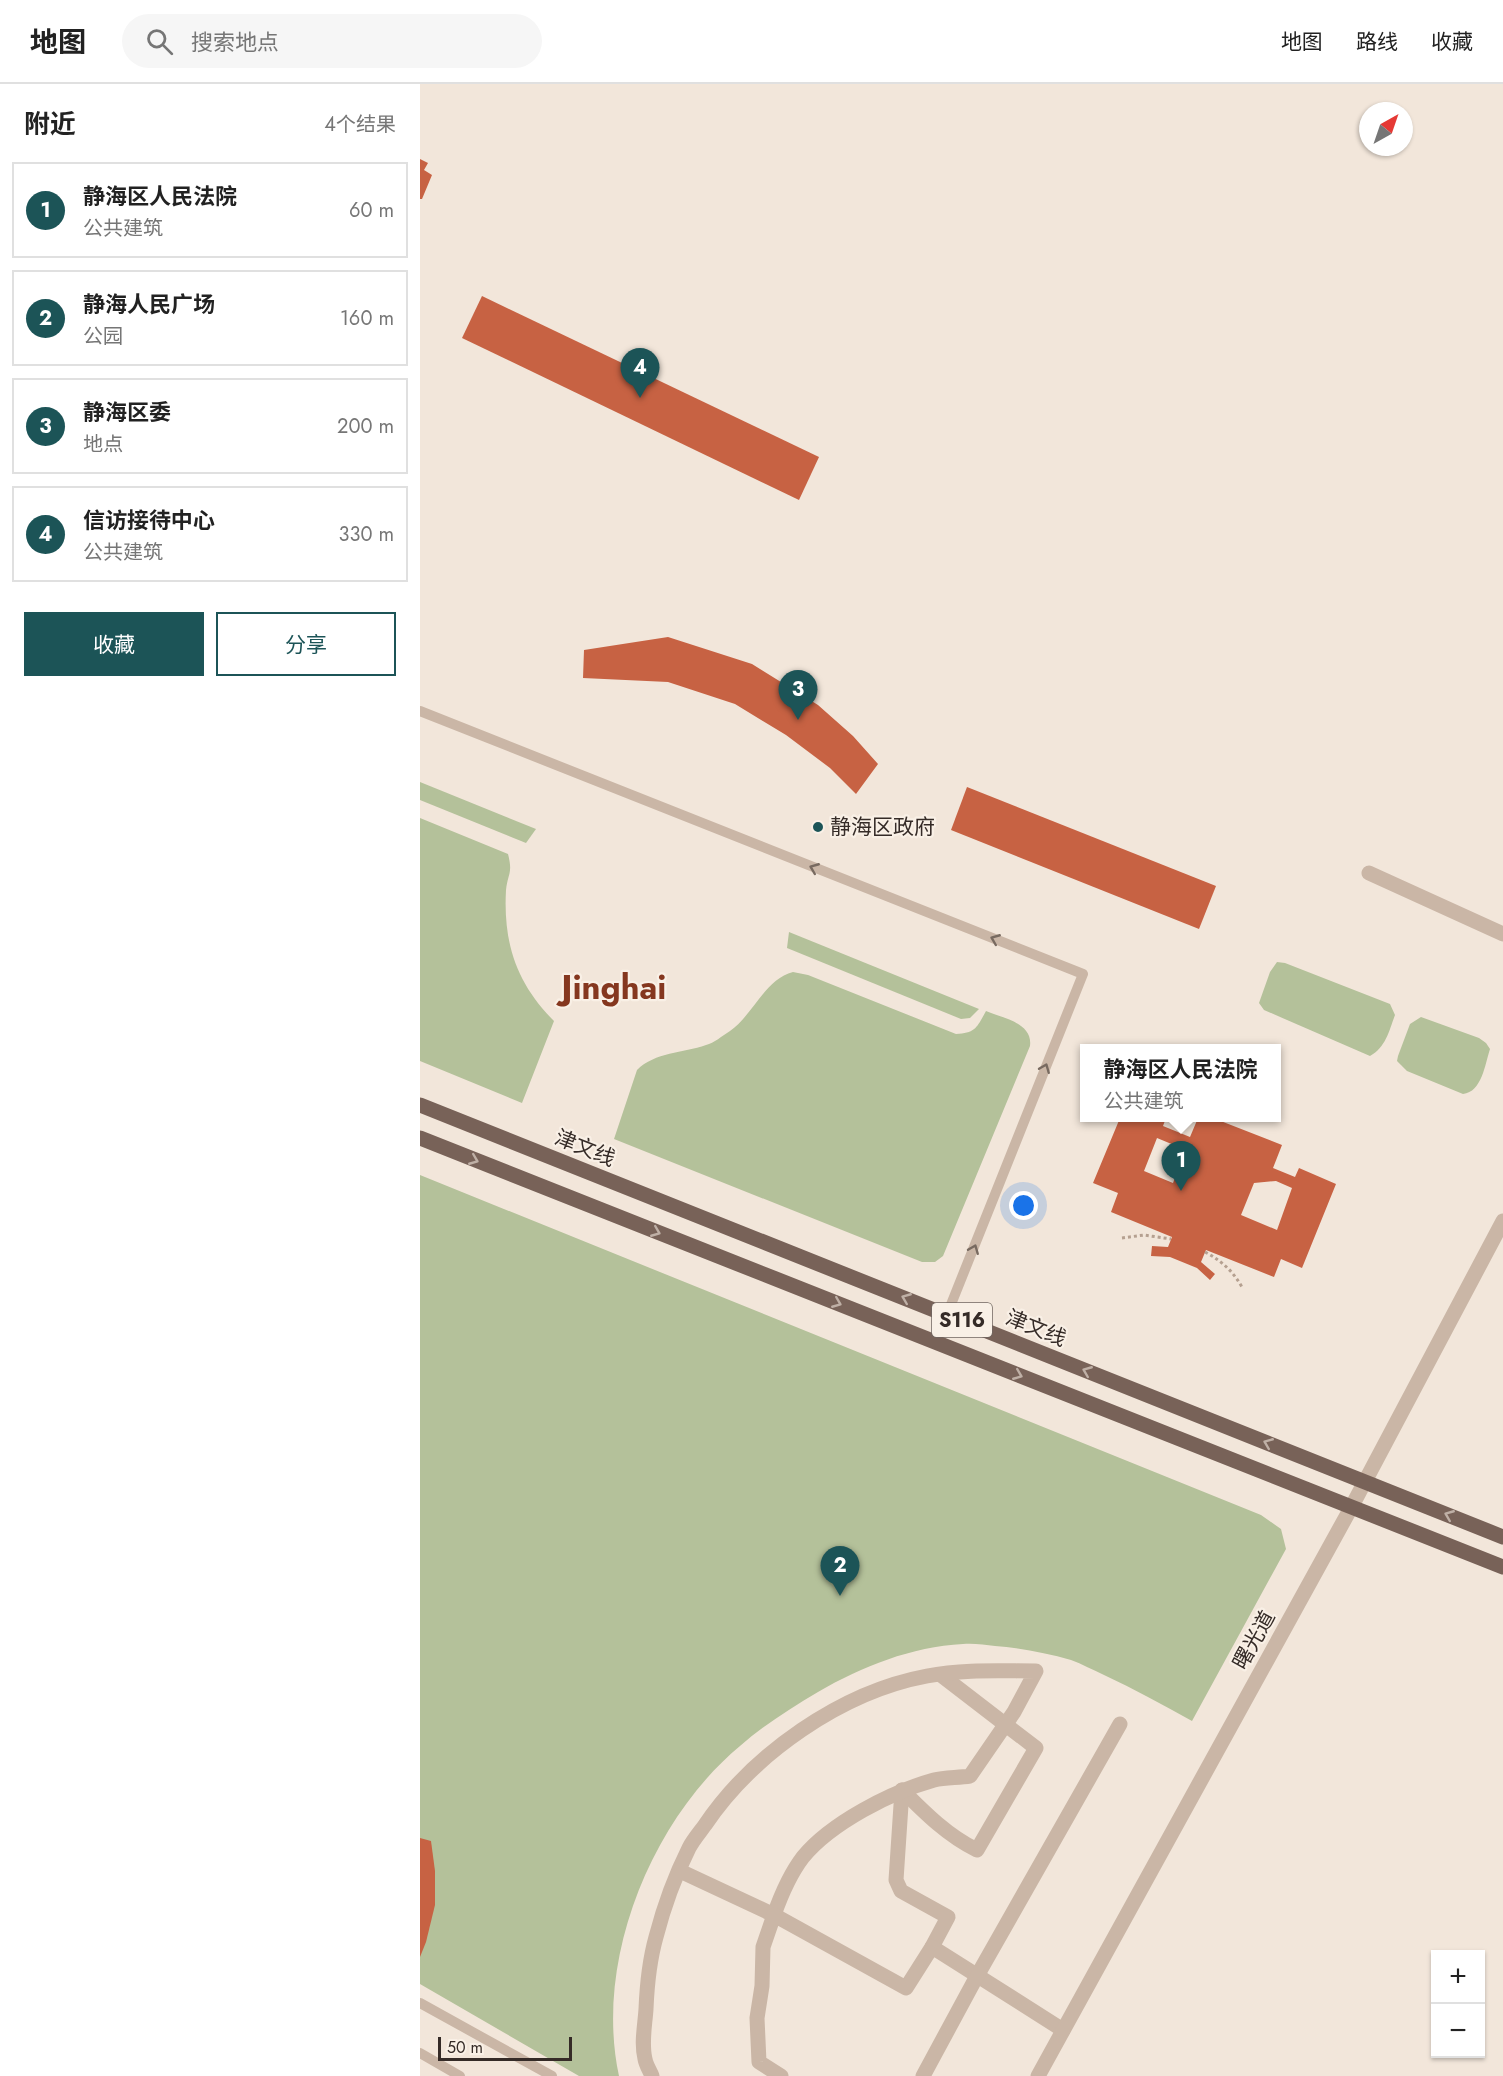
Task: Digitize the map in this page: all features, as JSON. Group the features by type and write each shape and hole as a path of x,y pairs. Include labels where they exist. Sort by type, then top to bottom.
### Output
{"main road":[{"name":"津文线","path":"420,1105 1503,1537"},
{"name":"S116","path":"420,1138 1503,1567"}],"street":[{"path":"1369,873 1503,934"},
{"name":"曙光道","path":"1038,2076 1352,1506 1503,1221"},
{"path":"652,2076 645,2059 646,1986 649,1961 666,1900 690,1846 732,1789 752,1769 799,1733 833,1711 867,1694 894,1684 941,1675 975,1671 1036,1671 1005,1725 970,1776 936,1780 902,1790 846,1822 804,1857 780,1897 763,1947 762,1986 757,2018 759,2062 782,2076"},
{"path":"902,1790 928,1817 977,1850 1036,1749 941,1675"},
{"path":"923,2076 1120,1724"},
{"path":"680,1871 774,1915 906,1988 948,1917 901,1891 896,1880 902,1790"},
{"path":"932,1947 1063,2030"}],"lane":[{"path":"420,711 1083,974 936,1342"},
{"path":"420,2003 552,2076"},
{"path":"420,2053 460,2076"}],"path":[{"path":"1122,1238 1144,1235 1171,1239"},
{"path":"1205,1252 1222,1262 1243,1289"}],"green space":[{"path":"420,782 536,829 526,843 420,800"},
{"path":"420,818 508,854 510,869 506,890 506,910 510,945 515,962 530,993 554,1021 522,1103 420,1061"},
{"path":"789,932 979,1009 970,1018 961,1019 787,948"},
{"path":"1277,962 1285,963 1390,1004 1395,1015 1380,1048 1370,1056 1264,1010 1259,1003 1270,972"},
{"path":"793,972 808,975 956,1034 972,1031 986,1011 1015,1022 1027,1032 1030,1038 1030,1046 943,1256 935,1262 922,1262 614,1139 637,1070 661,1056 697,1048 715,1041 738,1024 775,982"},
{"path":"1421,1017 1479,1038 1486,1043 1490,1049 1482,1076 1475,1088 1463,1094 1407,1071 1397,1061 1410,1024"},
{"path":"420,1175 1261,1515 1281,1529 1286,1549 1192,1721 1083,1665 1043,1653 967,1644 925,1649 888,1659 818,1692 759,1731 708,1777 680,1813 656,1853 637,1896 623,1941 615,1986 613,2032 619,2076 579,2076 420,1984"}],"building":[{"path":"420,159 428,163 424,170 432,175 422,199 420,199"},
{"path":"482,296 819,457 799,500 462,338"},
{"path":"668,637 752,664 818,705 853,736 878,764 856,794 830,768 786,735 735,704 668,682 583,678 584,650"},
{"name":"静海区政府","path":"967,787 1216,886 1199,929 951,830"},
{"path":"1118,1122 1164,1122 1163,1126 1190,1137 1196,1122 1223,1122 1282,1145 1273,1168 1295,1177 1299,1168 1336,1184 1302,1268 1281,1259 1274,1277 1206,1250 1201,1262 1215,1274 1210,1280 1197,1268 1170,1257 1151,1256 1152,1246 1168,1247 1172,1237 1111,1212 1118,1193 1093,1183","holes":["1157,1138 1186,1150 1173,1183 1144,1171","1276,1181 1292,1188 1277,1230 1241,1215 1254,1183"]},
{"path":"420,1838 431,1841 435,1871 435,1905 420,1957"}],"place":[{"name":"信访接待中心","path":"640,398"},
{"name":"静海区委","path":"798,720"},
{"name":"静海区政府","path":"818,827"},
{"name":"静海区人民法院","path":"1181,1191"},
{"name":"静海人民广场","path":"840,1596"}],"district":[{"name":"Jinghai","path":"614,987"}]}
